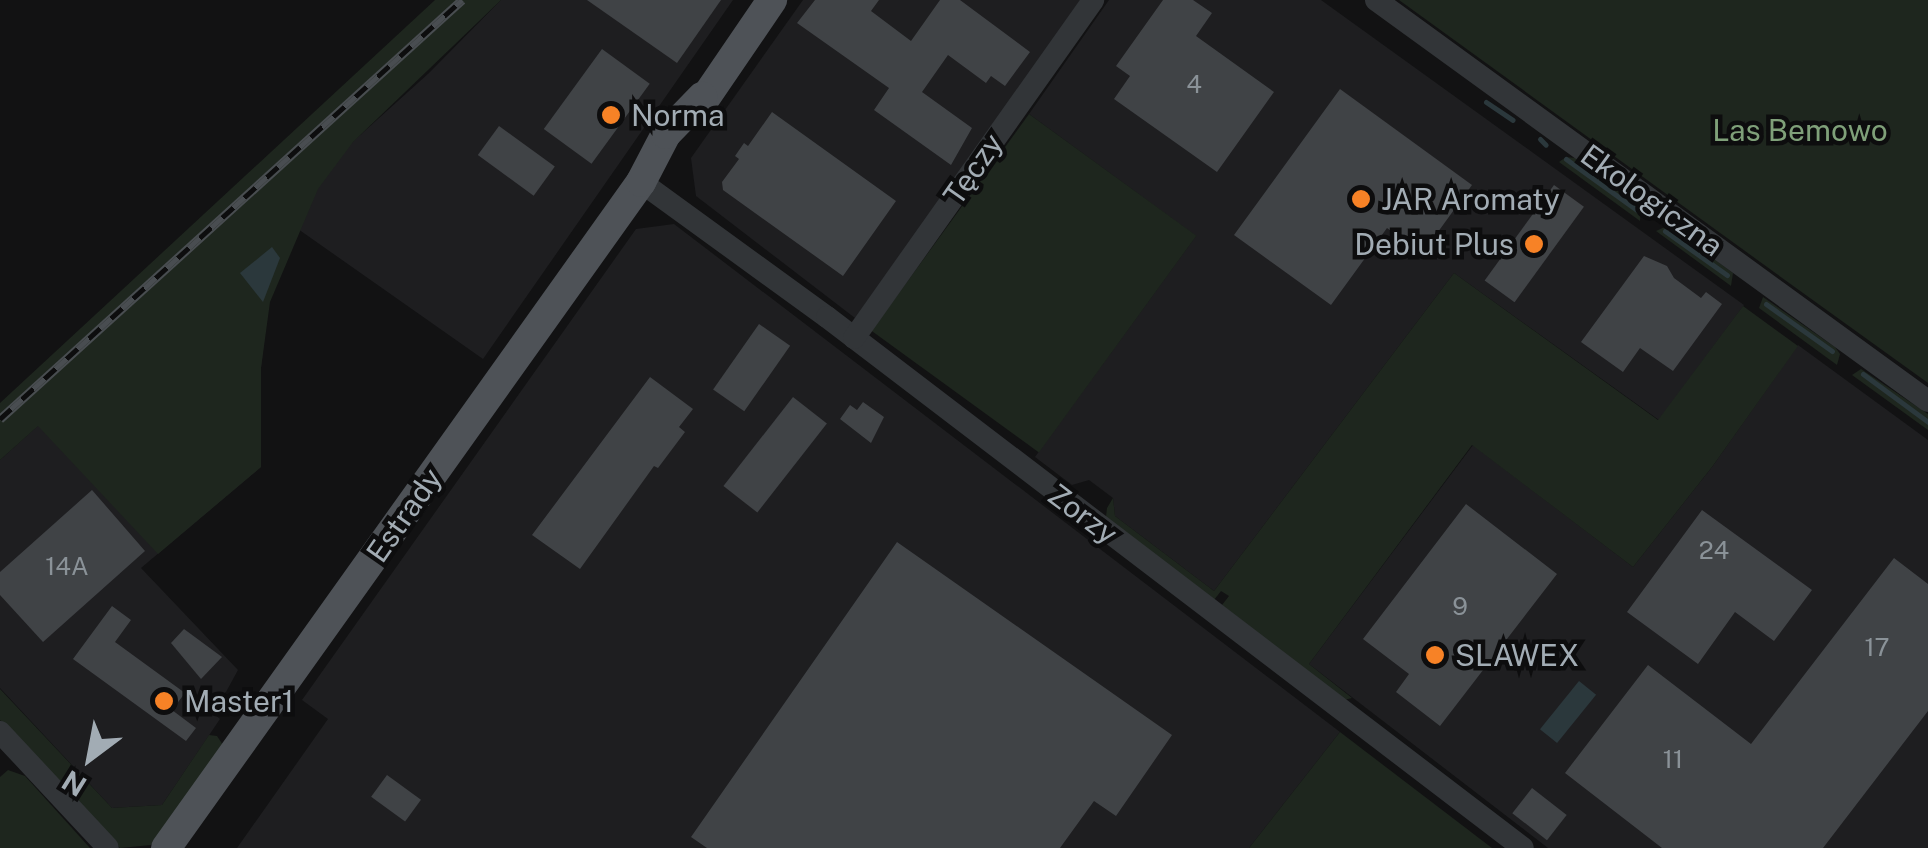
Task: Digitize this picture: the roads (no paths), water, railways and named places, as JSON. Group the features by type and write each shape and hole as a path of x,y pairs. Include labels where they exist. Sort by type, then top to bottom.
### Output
{"main road":[{"name":"Estrady","path":"166,848 642,182 678,144 702,97 772,0"}],"street":[{"name":"Tęczy","path":"854,338 1093,0"},
{"name":"Ekologiczna","path":"1376,0 1928,400"},
{"name":"Zorzy","path":"642,182 854,338 1523,848"},
{"path":"0,732 108,848"}],"waterway":[{"path":"1486,102 1513,120"},
{"path":"1540,139 1546,145"},
{"path":"1566,159 1638,211"},
{"path":"1665,231 1727,275"},
{"path":"1766,304 1832,351"},
{"path":"1863,374 1928,422"}],"railway":[{"path":"0,419 462,0"}],"place":[{"name":"Norma","path":"611,115"},
{"name":"JAR Aromaty","path":"1361,199"},
{"name":"Debiut Plus","path":"1534,244"},
{"name":"SLAWEX","path":"1435,655"},
{"name":"Master1","path":"164,701"}],"park label":[{"name":"Las Bemowo","path":"1800,130"}]}
